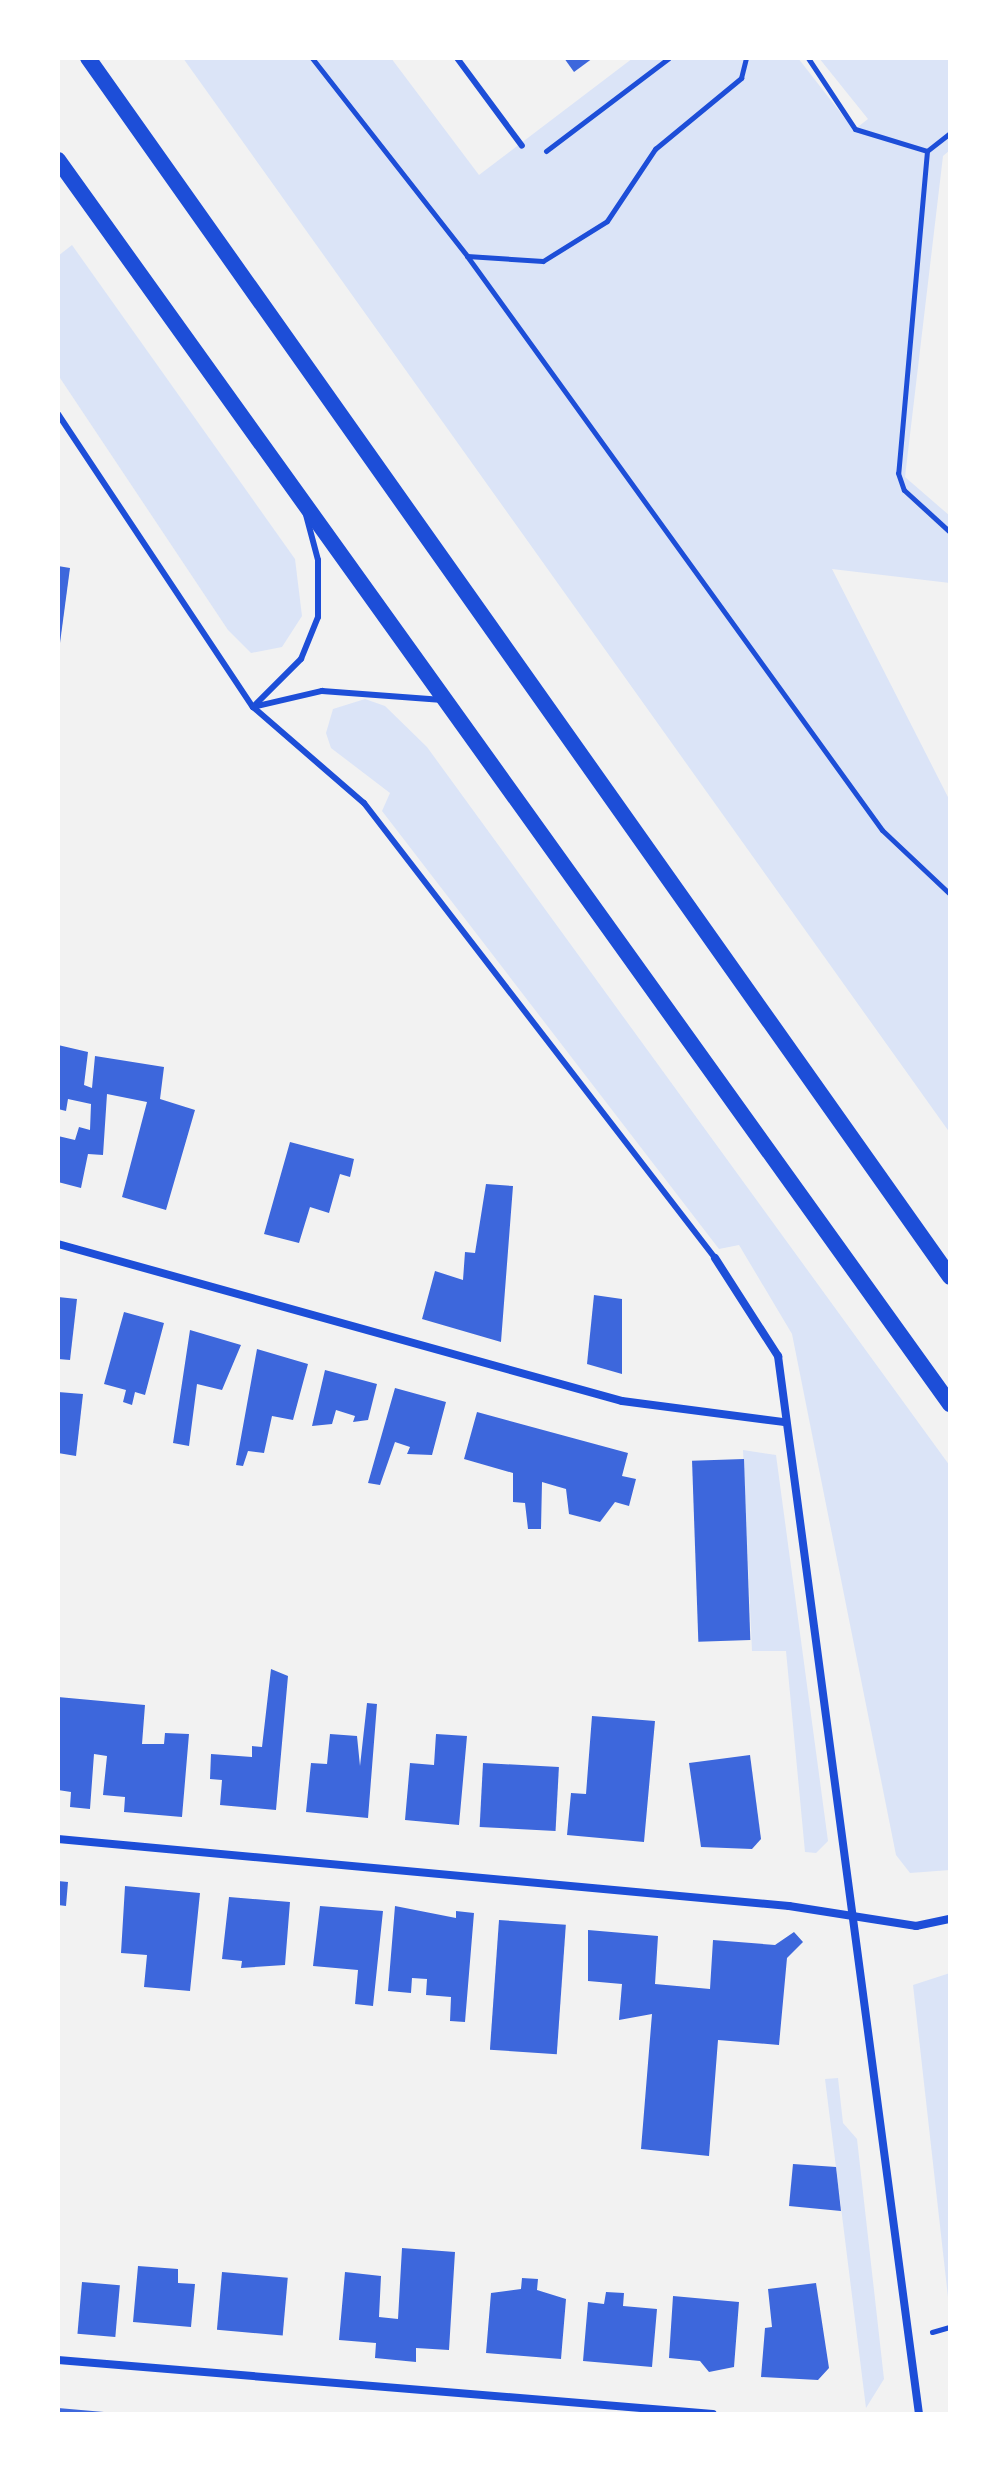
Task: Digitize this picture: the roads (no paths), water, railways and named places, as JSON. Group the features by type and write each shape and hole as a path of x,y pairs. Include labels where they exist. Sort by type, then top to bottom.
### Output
{"main road":[{"path":"88,58 950,1277"},
{"path":"58,160 950,1404"}],"street":[{"path":"58,1244 622,1401 783,1422"},
{"path":"715,1258 778,1356 783,1422 857,1917 919,2414"},
{"path":"58,1839 857,1917 916,1926 950,1919"},
{"path":"58,2360 713,2414"}],"lane":[{"path":"457,58 522,146"},
{"path":"58,414 253,707 364,803 715,1258"},
{"path":"253,707 301,659 318,617 318,560 303,505"},
{"path":"253,707 322,691 446,700"}]}
